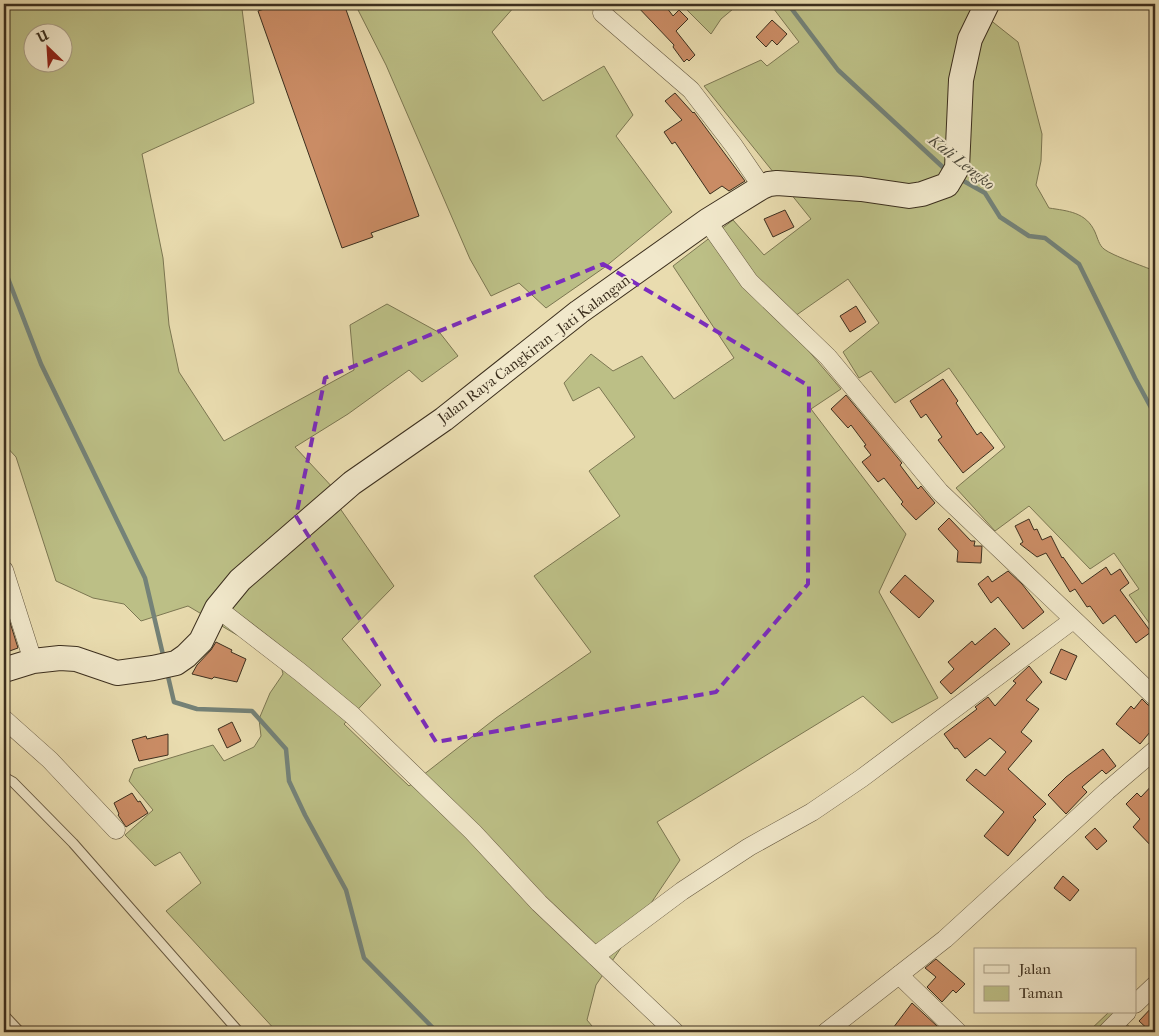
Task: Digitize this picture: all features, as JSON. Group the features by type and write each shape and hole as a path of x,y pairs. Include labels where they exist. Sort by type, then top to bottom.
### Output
{"street":[{"name":"Jalan Raya Cangkiran - Jati Kalangan","path":"4,670 33,661 60,658 76,659 116,672 153,668 176,663 201,641 217,608 240,580 352,483 444,419 579,312 707,221 762,187 777,183 861,189 908,196 930,192 952,177 961,80 970,39 986,4"},
{"path":"602,13 690,90 734,146 762,187"},
{"path":"707,221 749,281 828,358 940,492 1155,697"},
{"path":"4,570 33,661"},
{"path":"217,608 352,715 473,832 539,903 675,1032"},
{"path":"595,956 682,891 749,847 812,812 862,778 1073,620"},
{"path":"4,719 50,760 116,830"},
{"path":"826,1032 945,939 1107,791 1155,750"},
{"path":"899,975 958,1032"},
{"path":"1136,1003 1155,985"},
{"path":"1107,1032 1125,1014"}],"lane":[{"path":"4,777 13,782 73,843 239,1032"},
{"path":"4,1015 20,1032"}],"highlighted area":[{"path":"603,264 809,386 808,584 716,692 436,742 296,516 325,378"}],"green space":[{"path":"4,4 246,4 242,9 254,103 142,154 163,258 169,325 179,372 224,441 354,370 350,325 387,304 440,333 458,356 422,382 409,370 348,414 295,447 335,490 339,507 394,586 342,639 381,685 344,724 409,786 496,718 591,652 534,576 620,516 589,471 635,437 599,387 573,401 564,383 591,354 613,371 642,356 674,399 734,358 673,266 733,220 764,255 811,219 704,86 761,60 767,66 799,42 770,4 985,4 989,19 1018,42 1042,134 1041,161 1036,185 1049,208 1082,216 1091,225 1104,249 1121,258 1155,271 1155,631 1129,595 1139,589 1114,553 1090,569 1029,506 995,531 956,488 1005,447 949,368 895,403 871,371 859,378 843,352 879,323 848,279 785,323 841,389 811,409 906,534 879,592 938,698 892,723 863,696 657,822 680,860 596,985 587,1020 597,1032 277,1032 166,911 201,883 180,852 155,866 125,835 153,810 129,781 134,769 213,745 224,761 254,747 261,736 259,719 270,693 283,674 275,642 251,623 237,635 188,606 141,621 124,604 93,598 56,581 16,457 4,444"},
{"path":"355,4 513,4 515,6 492,32 543,101 604,66 633,115 616,136 672,212 605,267 546,308 519,283 491,296 470,259 386,65"},
{"path":"681,4 739,4 721,19 711,34"},
{"path":"1107,1014 1118,1014 1134,1032 1088,1032"}],"building":[{"path":"280,4 344,4 419,216 371,233 373,237 342,248 258,11"},
{"path":"635,4 664,4 673,16 679,10 688,19 676,31 695,55 689,61 687,59 684,62 673,47 674,45"},
{"path":"772,20 787,34 777,45 772,40 766,47 756,37"},
{"path":"675,93 694,112 745,181 729,191 722,186 710,194 675,142 672,144 664,132 682,120 665,101"},
{"path":"785,210 794,227 773,237 764,219"},
{"path":"856,306 866,322 850,332 840,316"},
{"path":"943,379 977,435 981,432 994,448 963,473 938,440 942,437 926,414 921,418 910,401"},
{"path":"846,395 902,463 900,465 918,489 921,486 935,503 916,520 901,504 903,502 884,478 878,482 862,462 871,455 864,446 866,445 851,425 848,428 831,409"},
{"path":"949,518 971,541 975,541 974,546 982,546 981,563 957,562 958,551 938,529"},
{"path":"1029,519 1034,530 1037,529 1042,540 1051,536 1062,558 1082,584 1106,567 1111,575 1120,569 1129,583 1120,590 1151,632 1136,643 1115,615 1103,624 1090,606 1087,607 1075,589 1070,592 1046,553 1037,557 1020,544 1023,542 1015,526"},
{"path":"1008,571 1022,584 1044,612 1023,629 998,597 991,603 978,584 988,576 992,582"},
{"path":"905,575 934,601 919,618 890,592"},
{"path":"8,616 18,648 4,653 4,617"},
{"path":"995,628 1010,644 951,694 940,682 954,669 948,662 972,641 975,645"},
{"path":"216,642 246,659 237,682 192,674"},
{"path":"1061,649 1077,656 1066,680 1050,673"},
{"path":"1029,666 1042,682 1026,700 1039,709 1021,732 1032,741 1008,769 1046,804 1033,817 1036,820 1008,856 984,836 1004,812 966,780 976,769 985,776 1006,752 990,738 965,758 957,748 955,749 944,734 977,709 975,707 988,697 995,706 1016,683 1013,681"},
{"path":"1142,699 1148,705 1155,707 1155,716 1150,722 1155,726 1140,744 1116,724 1131,706 1134,709"},
{"path":"232,722 241,741 227,748 218,729"},
{"path":"168,734 168,755 139,761 132,740 146,736 147,739"},
{"path":"1103,749 1116,766 1106,774 1102,770 1082,787 1087,792 1066,814 1048,795 1066,777"},
{"path":"1155,782 1155,850 1133,827 1140,819 1126,804 1137,793 1141,797"},
{"path":"132,793 148,813 126,827 118,815 114,803"},
{"path":"1095,828 1107,841 1097,850 1085,837"},
{"path":"1063,876 1079,890 1070,901 1054,888"},
{"path":"936,959 965,984 956,993 953,990 942,1002 927,987 936,977 925,968"},
{"path":"912,1003 937,1026 932,1032 890,1032"},
{"path":"1155,1004 1155,1032 1151,1032 1139,1021"}],"waterway":[{"name":"Kali Lengko","path":"788,4 838,70 947,171"},
{"name":"Kali Lengko","path":"960,179 985,193 1000,217 1029,236 1045,238 1079,264 1155,415"},
{"path":"4,268 41,364 145,578 164,659"},
{"path":"167,672 174,702 197,709 252,711 286,749 289,781 305,815 346,890 364,958 437,1032"}]}
